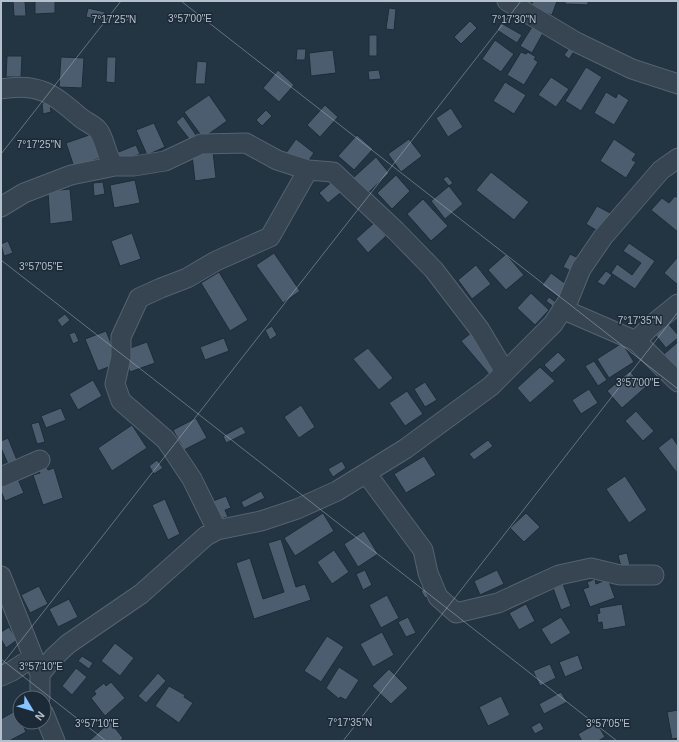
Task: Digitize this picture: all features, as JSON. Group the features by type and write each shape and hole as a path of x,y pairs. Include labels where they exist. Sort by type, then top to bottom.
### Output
{"street":[{"path":"507,1 576,42 632,69 678,84"},
{"path":"1,89 16,86 39,88 60,101 98,130 110,160 115,166"},
{"path":"1,207 24,193 72,175 115,166 134,166 165,161 201,144 246,143 277,160 308,170 333,172 396,231 434,270 480,330 506,372"},
{"path":"1,676 12,671 36,666 54,657 68,644 141,594 206,536 217,530 261,521 297,509 337,491 405,449 491,386 544,335 562,309 581,269 603,237 661,170 678,158"},
{"path":"217,530 192,479 166,440 121,402 115,384 121,358 121,336 139,298 187,278 216,260 270,237 308,170"},
{"path":"636,341 652,325 678,304"},
{"path":"562,309 636,341 678,382"},
{"path":"1,477 40,460"},
{"path":"366,473 423,550 428,573 438,597 456,613 498,603 559,575 591,568 620,575 654,575"},
{"path":"1,576 36,666 39,690"},
{"path":"51,730 55,741"}],"building":[{"path":"13,1 25,1 26,16 14,16"},
{"path":"35,1 55,1 55,13 35,14"},
{"path":"533,1 557,1 552,15 531,8"},
{"path":"565,1 588,1 588,5 565,4"},
{"path":"88,8 105,12 104,21 86,17"},
{"path":"389,8 396,9 394,30 386,29"},
{"path":"137,14 137,21 114,21 114,15"},
{"path":"470,21 477,28 461,44 454,37"},
{"path":"501,23 522,35 517,43 497,30"},
{"path":"532,27 543,33 532,53 520,46"},
{"path":"369,35 377,35 377,56 369,56"},
{"path":"495,40 514,54 501,72 482,59"},
{"path":"570,47 575,50 569,59 564,55"},
{"path":"297,49 306,49 305,60 296,60"},
{"path":"333,50 336,73 311,76 309,53"},
{"path":"521,52 526,54 528,52 536,57 534,59 538,62 524,85 507,75"},
{"path":"7,56 22,56 21,77 6,77"},
{"path":"61,57 84,58 82,88 59,87"},
{"path":"107,57 116,57 115,83 106,82"},
{"path":"197,61 207,62 205,84 195,84"},
{"path":"586,67 602,77 581,111 565,101"},
{"path":"278,70 294,85 279,102 263,88"},
{"path":"379,70 381,79 369,80 368,71"},
{"path":"551,77 569,89 556,107 538,95"},
{"path":"505,82 526,95 514,114 493,101"},
{"path":"606,92 616,98 618,93 629,100 614,125 594,113"},
{"path":"209,95 227,121 203,138 184,112"},
{"path":"50,102 51,112 43,114 42,103"},
{"path":"325,105 338,117 320,137 307,125"},
{"path":"451,108 463,127 448,137 436,118"},
{"path":"266,110 272,116 262,126 256,120"},
{"path":"183,116 196,135 190,140 176,122"},
{"path":"154,123 165,147 147,155 136,130"},
{"path":"92,134 100,158 74,167 66,143"},
{"path":"357,135 373,149 354,170 338,156"},
{"path":"296,139 314,153 304,167 286,153"},
{"path":"409,139 422,156 401,172 388,154"},
{"path":"614,139 636,154 632,160 636,162 626,178 600,161"},
{"path":"136,145 140,154 120,162 116,153"},
{"path":"213,152 216,178 195,181 192,155"},
{"path":"376,157 389,173 367,194 353,178"},
{"path":"491,172 529,202 514,220 476,190"},
{"path":"396,175 410,191 392,209 377,193"},
{"path":"447,176 453,183 449,186 443,179"},
{"path":"335,179 344,190 328,203 319,193"},
{"path":"135,180 140,203 114,208 110,185"},
{"path":"103,182 105,194 94,196 93,183"},
{"path":"449,186 463,204 445,219 431,201"},
{"path":"70,189 73,221 50,224 48,191"},
{"path":"675,196 678,198 678,232 651,210 662,198 669,203"},
{"path":"423,199 448,226 431,241 407,214"},
{"path":"597,206 612,214 601,233 586,224"},
{"path":"374,223 386,236 368,253 356,239"},
{"path":"132,233 141,259 120,266 111,241"},
{"path":"8,241 13,253 4,256 1,244"},
{"path":"629,243 655,261 635,289 611,273 617,264 632,275 641,263 623,251"},
{"path":"274,253 300,291 283,303 256,265"},
{"path":"506,254 524,275 506,290 488,270"},
{"path":"570,254 582,260 575,273 563,267"},
{"path":"677,258 678,259 678,285 664,273"},
{"path":"476,265 491,284 472,299 458,280"},
{"path":"606,271 612,275 604,286 597,282"},
{"path":"219,272 248,320 230,331 201,283"},
{"path":"551,273 570,287 561,299 542,285"},
{"path":"531,293 549,310 535,325 517,308"},
{"path":"549,297 558,304 555,308 546,301"},
{"path":"65,314 70,320 62,327 57,320"},
{"path":"666,321 678,335 678,338 666,348 653,332"},
{"path":"272,326 277,335 270,340 265,330"},
{"path":"106,331 119,363 98,371 85,339"},
{"path":"75,332 79,341 73,344 69,334"},
{"path":"471,333 498,365 489,374 461,341"},
{"path":"224,338 229,351 205,360 200,347"},
{"path":"147,342 155,363 130,372 122,351"},
{"path":"678,342 678,371 664,354"},
{"path":"622,343 634,362 609,378 597,359"},
{"path":"368,348 393,378 379,390 353,359"},
{"path":"558,352 566,360 552,373 544,365"},
{"path":"594,361 607,380 598,386 585,366"},
{"path":"540,367 555,381 530,403 517,388"},
{"path":"630,371 637,380 641,376 648,385 622,408 607,391"},
{"path":"93,380 102,396 78,410 69,394"},
{"path":"425,382 437,400 425,407 414,389"},
{"path":"589,389 598,403 581,414 572,400"},
{"path":"407,391 423,414 405,426 389,403"},
{"path":"301,405 315,427 299,438 284,417"},
{"path":"61,408 66,420 46,428 41,416"},
{"path":"636,411 654,431 643,441 625,421"},
{"path":"196,418 207,438 184,450 173,430"},
{"path":"39,422 45,442 37,444 31,424"},
{"path":"132,425 147,448 112,471 98,448"},
{"path":"242,426 246,433 226,443 223,436"},
{"path":"672,437 678,446 677,473 658,448"},
{"path":"8,438 17,460 8,464 1,448 1,441"},
{"path":"488,440 493,446 474,460 469,454"},
{"path":"424,456 436,475 406,493 394,474"},
{"path":"157,460 163,468 154,474 149,466"},
{"path":"342,461 346,468 333,477 328,469"},
{"path":"46,465 48,470 54,468 63,498 43,505 33,475 40,473 38,468"},
{"path":"16,475 24,493 5,501 1,491 1,482"},
{"path":"625,476 647,510 629,523 606,489"},
{"path":"261,491 265,498 244,508 241,502"},
{"path":"226,496 231,508 225,510 228,517 220,519 213,501"},
{"path":"165,499 180,534 168,540 152,505"},
{"path":"323,513 334,531 295,556 284,538"},
{"path":"526,513 540,527 524,542 510,528"},
{"path":"364,531 378,554 358,567 344,544"},
{"path":"281,539 296,587 305,584 311,600 254,619 236,563 250,558 263,599 284,592 268,543"},
{"path":"334,550 349,572 332,584 317,562"},
{"path":"627,553 630,565 621,567 618,555"},
{"path":"365,570 372,585 363,590 356,574"},
{"path":"497,570 504,584 480,595 474,581"},
{"path":"595,579 596,584 608,579 615,598 590,607 583,589 589,587 587,582"},
{"path":"563,584 571,606 561,610 553,588"},
{"path":"39,586 48,604 30,613 21,595"},
{"path":"427,587 431,595 425,598 421,591"},
{"path":"387,595 399,618 381,628 369,605"},
{"path":"69,599 78,617 58,627 49,609"},
{"path":"526,604 535,621 519,630 509,613"},
{"path":"622,604 626,626 603,630 602,622 598,623 597,614 600,613 599,608"},
{"path":"408,617 416,633 406,637 398,622"},
{"path":"561,617 571,633 551,645 541,629"},
{"path":"9,627 17,640 6,648 1,639 1,632"},
{"path":"382,632 394,655 373,667 360,644"},
{"path":"327,636 344,647 321,682 304,671"},
{"path":"115,643 134,658 120,676 101,661"},
{"path":"578,655 583,669 565,677 559,662"},
{"path":"82,656 93,663 89,669 78,661"},
{"path":"550,664 556,678 540,686 533,671"},
{"path":"339,667 359,680 346,700 340,697 339,699 326,688"},
{"path":"76,668 87,677 72,695 62,686"},
{"path":"389,669 408,688 391,704 372,686"},
{"path":"158,673 166,681 146,703 138,696"},
{"path":"111,682 125,698 105,716 91,698 96,694 94,691 104,683 106,686"},
{"path":"169,686 185,695 184,697 193,703 179,723 155,706"},
{"path":"561,692 567,702 544,714 539,704"},
{"path":"501,696 510,715 488,726 479,707"},
{"path":"678,710 678,738 672,739 667,712"},
{"path":"12,713 12,730 25,730 26,732 9,741 1,741 1,719"},
{"path":"110,722 123,738 120,741 89,741"},
{"path":"540,722 544,729 535,734 531,727"},
{"path":"597,723 605,737 598,741 582,741 578,734"}]}
